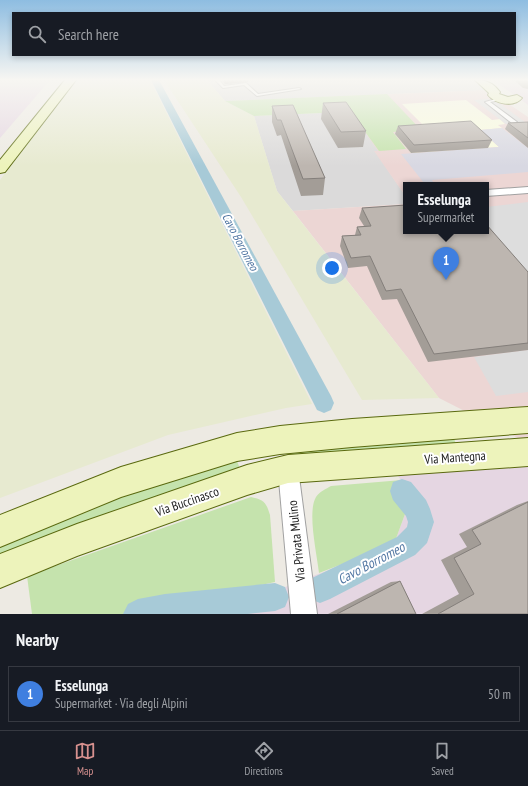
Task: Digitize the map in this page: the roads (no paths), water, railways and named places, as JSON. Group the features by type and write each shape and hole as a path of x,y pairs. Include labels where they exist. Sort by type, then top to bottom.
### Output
{"street":[{"path":"0,169 48,109"},
{"path":"489,194 528,190"},
{"path":"0,532 121,482 237,448 280,440 352,433 528,420"},
{"name":"Via Mantegna","path":"381,461 523,456"},
{"name":"Via Buccinasco","path":"0,571 77,540 247,480 288,469 381,461"},
{"name":"Via Privata Mulino","path":"288,469 304,614"}],"lane":[{"path":"496,109 515,123"}],"waterway":[{"name":"Cavo Borromeo","path":"170,109 324,403"},
{"name":"Cavo Borromeo","path":"320,589 406,546 418,534 421,522 417,509 402,491"},
{"name":"Cavo Borromeo","path":"138,614 165,608 275,597"}],"place":[{"name":"Esselunga","path":"446,280"}]}
